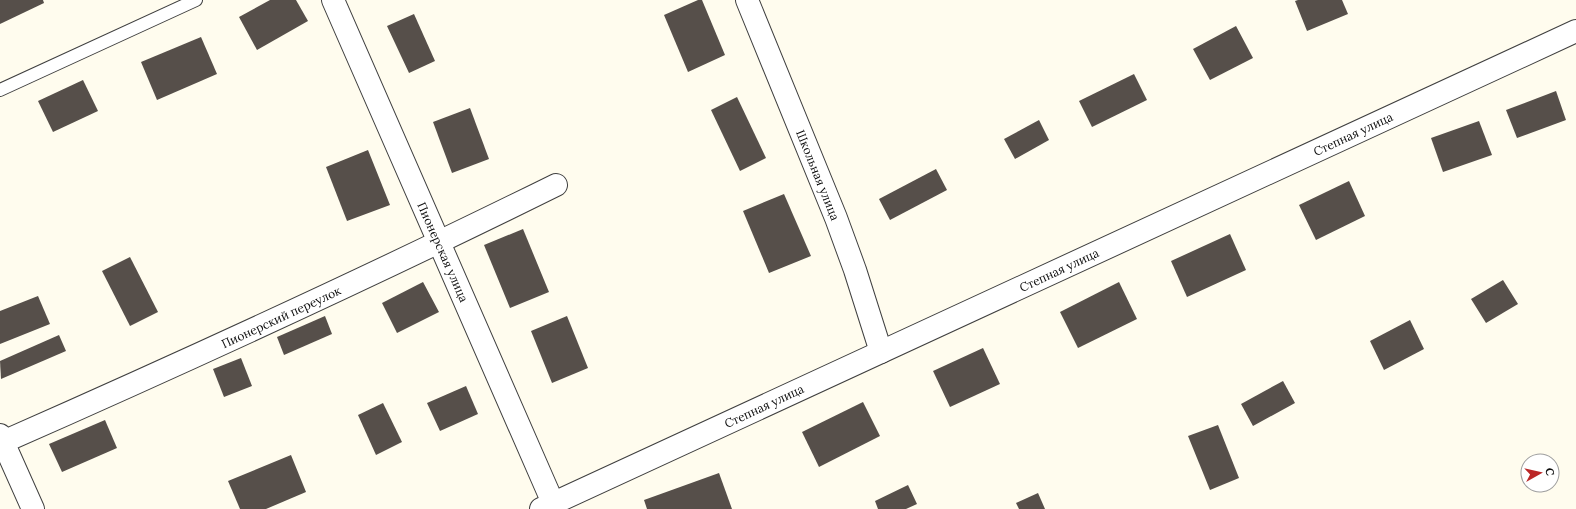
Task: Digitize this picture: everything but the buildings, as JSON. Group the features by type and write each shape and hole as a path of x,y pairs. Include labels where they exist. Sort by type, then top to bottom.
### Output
{"street":[{"name":"Пионерская улица","path":"333,0 439,243 547,506"},
{"name":"Школьная улица","path":"747,0 836,218 855,270 881,352"},
{"name":"Степная улица","path":"547,506 1576,31"},
{"name":"Пионерский переулок","path":"2,439 184,362 439,243 556,185"},
{"path":"2,439 33,509"}],"lane":[{"path":"0,90 196,0"}]}
